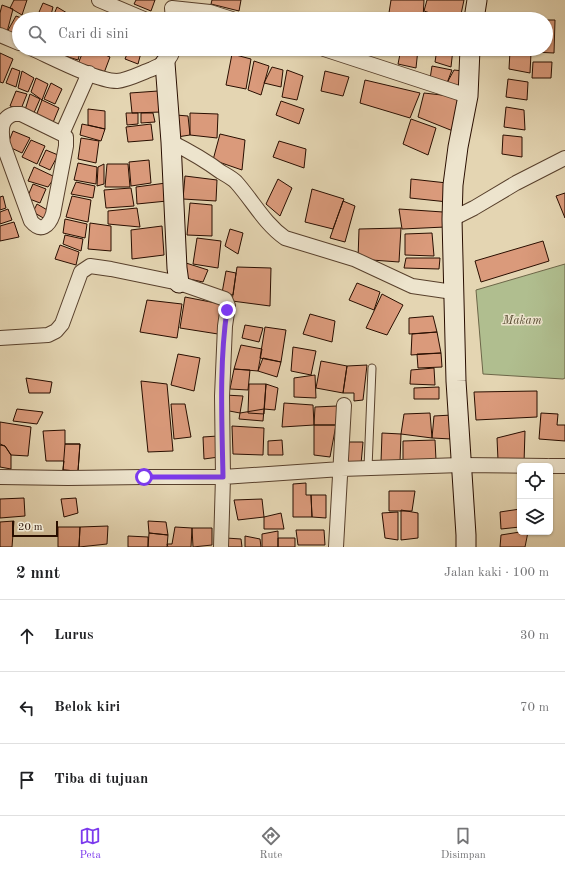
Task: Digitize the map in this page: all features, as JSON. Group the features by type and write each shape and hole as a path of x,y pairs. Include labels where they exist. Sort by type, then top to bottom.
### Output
{"main road":[{"path":"475,12 477,0"},
{"path":"169,56 171,142 178,283"},
{"path":"466,547 453,292 452,219 453,185 458,147 468,96 470,56"}],"street":[{"path":"105,1 129,12"},
{"path":"172,9 210,12"},
{"path":"0,35 12,40"},
{"path":"49,56 89,74 107,80 117,81 127,79 169,56"},
{"path":"345,56 468,96"},
{"path":"62,134 89,74"},
{"path":"21,114 62,134 66,137 67,142 53,214 50,223 41,227 35,225 31,220 7,155 2,136 2,123 5,118 9,116 21,114"},
{"path":"171,142 206,160 235,181 256,206 265,221 285,238 354,259 412,286 453,292"},
{"path":"452,219 516,183 565,158"},
{"path":"0,338 48,335 56,331 62,324 81,272 90,266 178,283 225,299 228,306 225,326 222,396 223,477 221,547"},
{"path":"336,547 344,405"},
{"path":"0,477 223,477 340,469 461,465 517,466"},
{"path":"553,466 565,466"}],"lane":[{"path":"368,468 372,368"}],"green space":[{"name":"Makam","path":"565,264 565,378 483,374 476,290"}],"building":[{"path":"14,0 27,0 23,12 17,12 10,8"},
{"path":"136,0 155,0 151,11 134,4"},
{"path":"212,0 241,0 239,11 211,4"},
{"path":"391,0 424,0 423,12 389,12"},
{"path":"427,0 464,0 461,12 424,11"},
{"path":"43,3 53,7 52,12 39,12"},
{"path":"2,5 13,9 7,32 0,28 0,13"},
{"path":"57,7 65,12 55,12"},
{"path":"553,20 555,20 554,53"},
{"path":"12,23 12,33 7,32"},
{"path":"0,53 13,59 3,83 0,82"},
{"path":"65,56 79,56 78,60"},
{"path":"81,56 110,57 104,73 78,64"},
{"path":"126,56 140,56 138,64 125,59"},
{"path":"232,56 240,56 251,59 246,89 226,85"},
{"path":"400,56 417,56 416,68 398,64"},
{"path":"436,56 452,56 451,67 435,62"},
{"path":"510,56 531,56 530,73 509,69"},
{"path":"254,61 269,66 261,95 248,90"},
{"path":"533,62 552,62 551,78 532,78"},
{"path":"432,66 452,70 447,83 430,79"},
{"path":"272,67 283,70 281,87 264,83"},
{"path":"12,68 20,71 16,87 6,83"},
{"path":"287,70 303,76 297,100 282,97"},
{"path":"454,70 463,71 460,86 447,83"},
{"path":"22,71 34,78 28,92 18,88"},
{"path":"325,71 349,77 343,96 321,91"},
{"path":"36,78 48,84 42,100 31,92"},
{"path":"508,79 528,82 527,100 506,97"},
{"path":"365,80 420,93 410,118 360,103"},
{"path":"51,83 62,89 55,104 44,99"},
{"path":"16,91 27,94 21,109 10,106"},
{"path":"158,91 161,112 132,113 130,93"},
{"path":"424,93 459,97 453,131 418,117"},
{"path":"30,94 40,99 33,115 25,110"},
{"path":"42,100 59,108 52,125 36,116"},
{"path":"281,101 304,109 299,124 276,115"},
{"path":"506,107 524,110 525,130 504,127"},
{"path":"88,109 105,111 105,129 88,125"},
{"path":"126,113 138,113 138,124 127,125"},
{"path":"141,113 153,113 155,122 141,123"},
{"path":"190,113 218,114 217,138 190,135"},
{"path":"176,115 188,116 190,135 177,137"},
{"path":"411,119 436,128 428,155 403,144"},
{"path":"82,124 105,129 101,141 80,135"},
{"path":"151,124 153,140 128,142 126,127"},
{"path":"13,131 30,138 22,153 7,146"},
{"path":"220,134 245,140 242,170 213,160"},
{"path":"503,135 522,137 522,157 502,154"},
{"path":"81,138 99,141 96,163 78,159"},
{"path":"31,140 45,146 37,164 22,157"},
{"path":"279,141 306,149 304,168 273,157"},
{"path":"46,150 58,155 50,170 39,165"},
{"path":"149,160 151,183 131,186 129,162"},
{"path":"78,163 97,167 96,184 74,180"},
{"path":"104,164 104,184 97,186 98,167"},
{"path":"107,164 128,164 130,187 105,187"},
{"path":"34,167 55,177 48,187 28,181"},
{"path":"185,176 217,180 216,201 183,199"},
{"path":"278,179 292,188 280,216 266,204"},
{"path":"411,179 447,183 448,202 410,198"},
{"path":"76,182 95,186 93,198 71,194"},
{"path":"166,183 167,201 137,204 136,187"},
{"path":"33,184 46,189 40,203 27,198"},
{"path":"131,188 134,206 106,208 104,190"},
{"path":"312,189 344,199 333,229 305,222"},
{"path":"565,193 565,218 556,196"},
{"path":"3,196 6,208 0,210 0,197"},
{"path":"72,196 91,200 88,222 66,217"},
{"path":"343,201 355,206 345,242 330,238"},
{"path":"190,203 212,205 212,236 187,235"},
{"path":"37,204 49,211 45,219 33,212"},
{"path":"137,208 140,227 108,224 108,211"},
{"path":"8,209 12,220 0,224 0,212"},
{"path":"399,209 443,212 445,227 402,229"},
{"path":"65,219 87,224 85,238 63,233"},
{"path":"14,222 19,237 0,241 0,226"},
{"path":"90,223 111,226 111,251 88,249"},
{"path":"162,226 164,255 132,259 131,230"},
{"path":"401,228 399,262 358,259 359,229"},
{"path":"230,229 243,233 238,254 225,246"},
{"path":"432,233 434,256 405,255 405,234"},
{"path":"65,235 83,239 81,251 63,244"},
{"path":"197,238 221,241 218,268 193,264"},
{"path":"543,241 549,261 481,282 475,261"},
{"path":"60,245 79,252 76,265 55,259"},
{"path":"406,258 440,258 439,269 404,268"},
{"path":"186,263 208,270 203,282 180,277"},
{"path":"237,267 271,268 270,306 232,301"},
{"path":"226,271 236,273 233,295 222,293"},
{"path":"357,283 380,292 374,310 349,300"},
{"path":"382,294 403,305 387,335 366,328"},
{"path":"185,297 221,304 218,334 180,328"},
{"path":"147,300 182,304 177,338 140,332"},
{"path":"310,314 335,321 332,342 303,334"},
{"path":"433,316 437,332 409,334 409,318"},
{"path":"245,325 263,328 259,342 242,338"},
{"path":"265,327 286,330 281,362 260,358"},
{"path":"437,332 441,353 411,355 412,334"},
{"path":"241,345 262,349 258,371 234,369"},
{"path":"293,347 316,351 311,375 291,371"},
{"path":"441,353 442,367 418,368 417,354"},
{"path":"178,354 200,358 194,391 171,385"},
{"path":"263,358 281,362 277,377 258,371"},
{"path":"321,361 347,366 343,393 316,388"},
{"path":"367,365 363,400 354,401 354,393 343,393 347,366"},
{"path":"434,368 435,385 410,384 411,370"},
{"path":"234,369 250,370 248,390 230,389"},
{"path":"315,375 316,398 294,397 294,378"},
{"path":"26,378 52,382 50,393 29,393"},
{"path":"141,381 167,384 173,451 148,452"},
{"path":"249,384 266,384 264,414 248,413"},
{"path":"266,384 278,388 275,410 264,409"},
{"path":"439,387 439,399 414,399 414,388"},
{"path":"537,391 537,417 476,420 474,392"},
{"path":"225,395 243,396 240,413 224,410"},
{"path":"284,403 313,405 314,425 282,427"},
{"path":"171,404 185,404 191,437 174,439"},
{"path":"337,406 336,425 314,425 315,407"},
{"path":"17,409 43,412 37,424 13,421"},
{"path":"264,409 263,421 239,419 240,413"},
{"path":"430,413 432,438 401,434 404,414"},
{"path":"541,413 558,414 557,425 565,425 565,441 539,439"},
{"path":"452,415 452,439 432,438 434,416"},
{"path":"0,422 31,427 28,456 11,455 5,446 0,444"},
{"path":"314,425 336,425 330,457 314,455"},
{"path":"232,426 264,428 263,455 233,454"},
{"path":"65,430 65,444 80,444 78,471 63,470 64,461 46,461 43,431"},
{"path":"525,431 524,463 498,460 497,438"},
{"path":"382,433 401,434 400,462 381,462"},
{"path":"218,436 219,457 204,459 203,437"},
{"path":"282,440 283,455 268,455 268,441"},
{"path":"435,440 436,460 403,461 403,441"},
{"path":"349,442 363,442 361,464 346,464"},
{"path":"65,444 80,444 78,471 63,470"},
{"path":"0,445 5,446 11,455 11,469 0,467"},
{"path":"306,483 306,495 311,495 312,517 293,517 293,484"},
{"path":"389,491 415,491 412,511 389,511"},
{"path":"311,495 326,495 326,518 312,517"},
{"path":"24,498 25,516 0,518 0,499"},
{"path":"76,498 78,513 64,517 61,499"},
{"path":"262,499 264,517 238,520 234,500"},
{"path":"517,509 517,527 501,529 500,512"},
{"path":"401,510 418,513 418,538 401,540"},
{"path":"398,512 398,540 385,538 382,513"},
{"path":"281,513 284,529 264,529 264,517"},
{"path":"14,521 12,547 0,547 0,522"},
{"path":"148,521 166,522 168,535 149,533"},
{"path":"108,526 107,544 79,547 80,527"},
{"path":"58,527 80,527 79,547 58,547"},
{"path":"175,527 192,528 191,547 168,547 167,544 172,544"},
{"path":"192,528 212,528 212,545 193,547"},
{"path":"296,530 324,530 325,545 298,545"},
{"path":"278,531 278,547 262,547 262,534"},
{"path":"517,532 517,535 527,535 525,547 500,547 501,535"},
{"path":"149,533 168,535 167,547 148,547"},
{"path":"128,536 148,537 148,547 128,547"},
{"path":"245,536 260,539 261,547 245,547"},
{"path":"226,538 241,539 242,547 226,547"},
{"path":"278,538 295,538 295,547 278,547"}],"route":[{"path":"144,477 223,477 222,396 227,310"}]}
